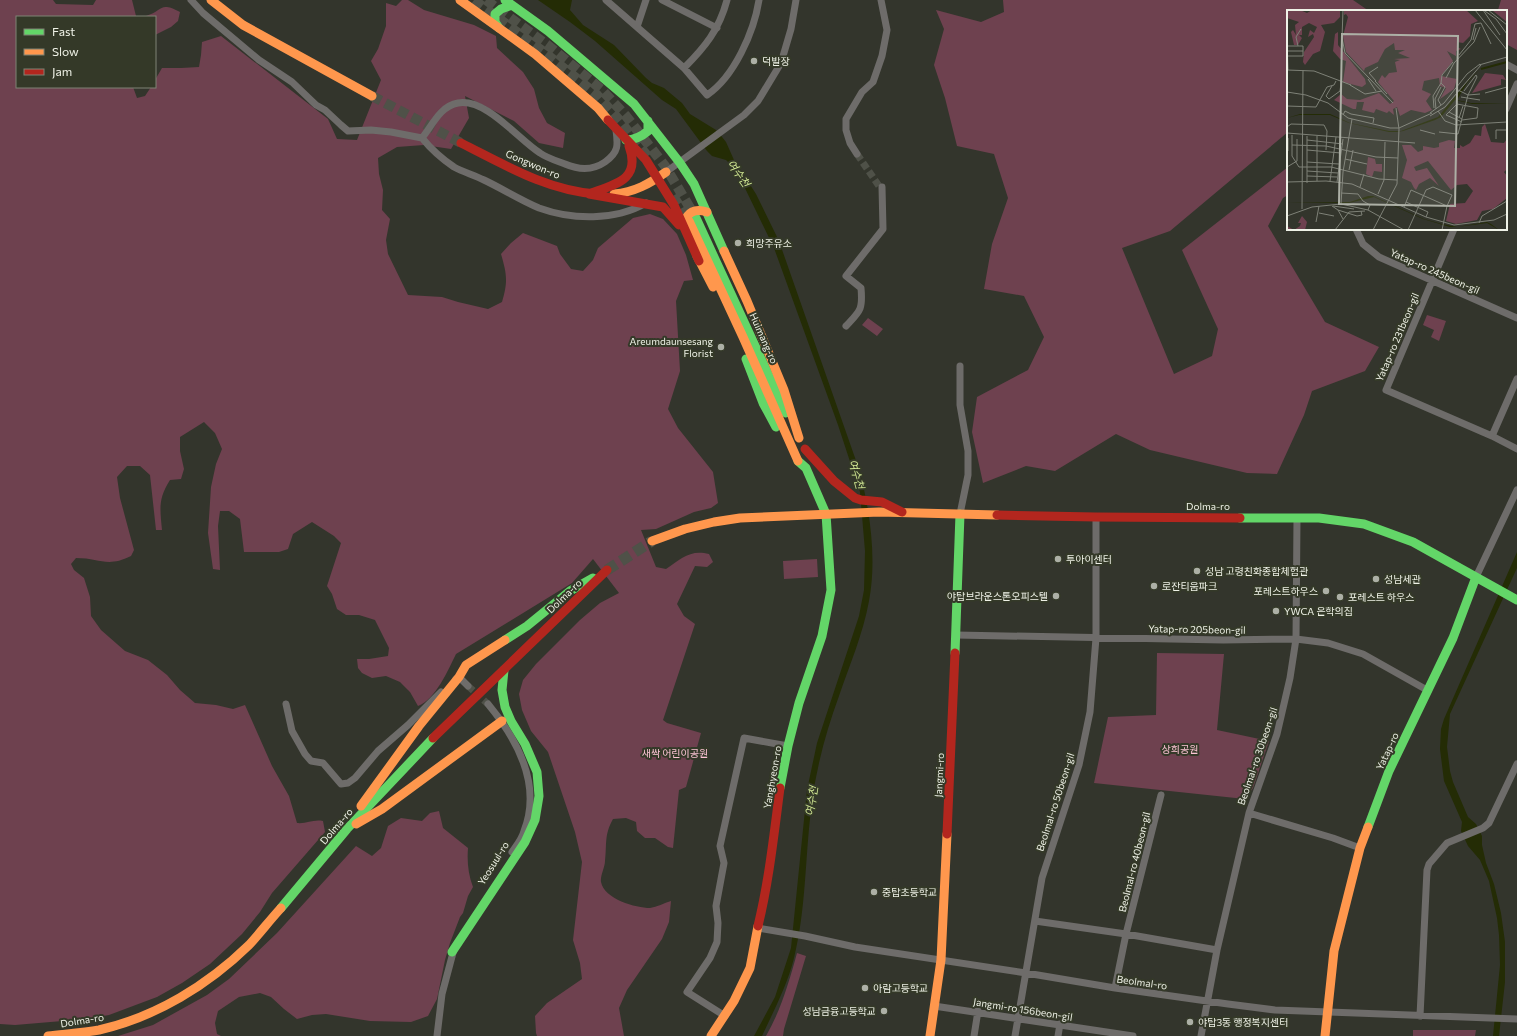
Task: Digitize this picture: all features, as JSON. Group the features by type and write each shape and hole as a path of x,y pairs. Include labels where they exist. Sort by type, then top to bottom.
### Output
{"main road":[{"path":"211,0 243,25 372,96"},
{"path":"466,2 535,54 598,108 630,147 634,160 633,168 625,178 589,194"},
{"path":"499,28 495,22 495,14 508,3 548,31 634,104 680,163 694,184 747,302 784,390 799,438"},
{"path":"626,140 638,139 644,136 648,131 648,121"},
{"path":"616,130 646,160 674,205 689,221"},
{"name":"Gongwon-ro","path":"461,143 534,179 566,190 589,194 632,192 647,186 666,172"},
{"path":"589,194 662,207 686,235 739,343 763,403 779,432 794,454"},
{"path":"700,261 689,221 686,217 694,210 707,212"},
{"name":"Huimang-ro","path":"689,221 805,450 808,459 806,468"},
{"name":"Huimang-ro","path":"689,221 746,344 794,454 799,463 806,468 826,514"},
{"path":"805,450 823,471 855,498 882,502 904,513"},
{"name":"Dolma-ro","path":"826,514 879,512 1096,517 1335,519 1364,524 1413,542 1515,599"},
{"path":"652,541 685,529 714,522 740,518 826,514"},
{"name":"Yanghyeon-ro","path":"711,1036 725,1016 750,968 763,906 781,782 788,746 799,703 822,636 830,590 826,514"},
{"name":"Jangmi-ro","path":"930,1036 941,960 960,514"},
{"name":"Dolma-ro","path":"48,1036 105,1028 147,1015 171,1003 215,975 250,944 347,829 418,752 607,570 570,591 527,626 466,665 459,677"},
{"name":"Yatap-ro","path":"1326,1036 1334,951 1360,848 1389,771 1453,638 1476,577"},
{"path":"452,952 525,842 535,820 539,796 537,772 525,744 511,722 505,707 502,690 504,670"},
{"path":"347,829 367,797 391,764 459,677"},
{"path":"347,829 382,809 502,721"}],"street":[{"path":"192,0 203,13 259,60 292,82 316,105 325,110 348,131 371,130 422,138 439,156 454,167 540,208 559,213 586,217 616,215 637,208 646,203"},
{"path":"606,0 684,68 707,95 719,85 738,59 753,23 759,0"},
{"path":"637,27 646,0"},
{"path":"662,0 717,28"},
{"path":"684,68 699,53 717,28 727,0"},
{"path":"666,172 744,115 758,101 781,63 791,29 796,0"},
{"path":"857,154 850,143 846,130 846,119 862,92 873,82 882,56 887,30 881,0"},
{"path":"1507,65 1517,70"},
{"path":"1507,107 1517,84"},
{"path":"422,138 442,111 449,106 458,103 467,103 488,111 540,153 564,164 583,169 594,168 610,159 616,152 618,146 616,130"},
{"path":"846,326 861,310 862,299 861,288 846,276 883,229 882,187"},
{"name":"Yatap-ro 245beon-gil","path":"1356,230 1363,244 1379,257 1517,318"},
{"name":"Yatap-ro 231beon-gil","path":"1454,230 1386,390 1492,436 1517,449"},
{"path":"960,366 960,405 968,451 968,475 960,514"},
{"path":"1492,436 1516,382"},
{"name":"Yatap-ro","path":"1476,577 1517,490"},
{"name":"Beolmal-ro 50beon-gil","path":"1015,1036 1042,878 1079,765 1090,712 1096,638 1096,517"},
{"name":"Beolmal-ro 30beon-gil","path":"1201,1036 1216,950 1248,813 1286,701 1296,639 1297,518"},
{"name":"Yatap-ro 205beon-gil","path":"956,635 1223,640 1296,639 1328,644 1363,654 1427,690"},
{"path":"286,704 292,731 305,754 311,761 323,763 342,784 348,783 355,778 378,751 408,725 449,684 459,677 468,686"},
{"name":"Yeosuul-ro","path":"439,1036 442,994 452,952 474,912 524,832 531,799 528,777 513,740 502,721 488,704"},
{"path":"725,1016 687,992 710,958 717,942 718,923 716,906 724,863 720,846 744,738 788,746"},
{"path":"1420,1016 1427,870 1429,864 1447,843 1484,828 1489,823 1517,764"},
{"name":"Beolmal-ro 40beon-gil","path":"1115,988 1126,934 1161,794"},
{"path":"1248,813 1333,838 1360,848"},
{"path":"1035,921 1126,934 1216,950"},
{"name":"Beolmal-ro","path":"758,928 855,947 1206,1002 1275,1010 1514,1019"},
{"name":"Jangmi-ro 156beon-gil","path":"934,1006 978,1011 1133,1036"},
{"path":"974,1036 978,1011"},
{"path":"1058,1036 1060,1024"}],"green space":[{"name":"새싹 어린이공원","path":"0,0 53,0 56,4 93,5 96,0 132,0 136,16 16,16 16,88 133,88 137,98 145,96 150,88 156,88 156,78 162,68 199,67 202,42 221,36 328,119 337,139 357,140 381,80 371,61 378,49 386,26 386,3 396,6 402,0 408,0 424,10 474,25 496,36 497,48 523,72 534,89 539,108 547,123 565,133 563,148 539,143 514,121 465,96 469,118 451,149 424,145 397,147 378,158 379,174 383,190 382,210 390,219 386,240 388,254 408,295 442,297 488,309 502,302 506,278 505,267 501,254 523,233 557,246 560,254 571,269 583,271 593,260 598,248 633,218 650,214 663,219 677,234 686,255 693,280 684,281 676,301 680,371 668,409 678,428 713,472 718,503 711,508 694,512 656,529 641,530 656,567 666,569 686,556 696,553 709,554 713,562 707,567 695,566 677,604 684,616 695,624 663,720 667,723 701,733 686,787 679,790 673,848 668,847 655,838 645,838 637,831 636,822 626,818 613,819 608,830 605,863 601,880 603,888 614,898 644,908 650,908 671,901 669,922 662,939 627,990 619,1008 624,1036 537,1036 536,1033 535,1016 547,1003 582,979 580,963 573,940 582,862 575,832 548,752 531,731 522,710 519,694 523,680 536,664 580,620 600,603 619,593 593,559 572,583 456,654 436,691 418,706 410,692 400,682 386,676 372,678 362,673 358,668 357,659 388,656 389,648 375,620 359,615 346,615 337,609 332,594 327,586 341,543 334,536 312,522 293,534 288,549 279,552 244,552 240,519 229,511 220,511 218,526 220,570 213,569 208,533 211,487 216,464 222,449 215,433 204,422 180,437 180,451 184,469 181,479 170,480 163,493 160,510 162,530 156,530 150,475 140,466 127,466 117,477 120,498 134,550 131,556 123,560 109,562 76,558 71,564 74,570 84,578 90,597 91,616 101,630 125,651 148,660 167,675 180,690 195,703 216,705 233,709 245,705 272,766 289,796 297,823 323,821 325,832 272,893 260,912 242,934 210,964 182,983 157,997 109,1015 86,1019 15,1025 0,1024"},
{"path":"1003,0 1353,0 1368,10 1287,10 1287,133 1170,231 1122,248 1174,374 1212,356 1218,329 1182,250 1287,168 1287,196 1283,198 1268,226 1325,322 1379,347 1365,371 1312,391 1304,415 1277,474 1247,473 1150,450 1116,434 1055,471 1026,466 983,483 972,432 977,397 1028,370 1044,337 1024,296 984,289 992,244 1008,198 994,154 957,146 945,98 934,65 944,29 936,10 981,22 1004,12"},
{"path":"1501,0 1517,0 1517,50 1507,45 1507,10 1498,10"},
{"path":"164,7 180,12 178,21 171,27 156,34 156,16 146,16"},
{"path":"1427,315 1446,321 1439,341 1431,337 1434,330 1423,325"},
{"path":"868,318 883,329 877,336 862,325"},
{"path":"817,559 818,577 784,579 783,561"},
{"name":"상희공원","path":"1157,653 1224,654 1217,730 1269,741 1253,788 1245,799 1094,783 1108,717 1156,715"},
{"path":"439,811 443,828 468,848 468,868 473,887 468,896 463,913 450,943 437,999 428,1016 411,1022 370,1021 326,1014 312,1015 297,1019 271,997 260,993 239,997 218,1011 215,1023 217,1034 221,1036 118,1036 153,1025 207,995 229,979 277,933 356,846 372,856 381,848 388,826 401,818 422,821 430,813"},
{"path":"797,953 806,956 783,1036 766,1036 788,985"},
{"path":"1413,1030 1476,1030 1475,1036 1413,1036"}],"water":[{"name":"여수천","path":"538,0 572,0 570,10 583,25 614,45 646,78 652,83 664,88 682,103 690,114 716,130 726,142 734,160 756,194 779,241 864,487 872,552 869,601 860,637 830,721 819,763 812,798 801,922 794,958 784,988 762,1036 754,1036 775,997 791,948 807,790 817,743 859,616 864,590 865,551 860,492 838,425 774,248 742,182 726,160 712,156 707,151 676,109 662,100 595,41"},
{"path":"1517,552 1517,568 1450,714 1447,747 1453,782 1468,817 1476,824 1482,836 1482,845 1486,863 1494,884 1501,913 1505,942 1505,982 1499,1036 1493,1036 1500,965 1497,918 1489,881 1480,860 1468,846 1461,831 1462,822 1444,781 1440,749 1441,729 1444,719"}],"tunnel":[{"path":"474,0 545,53 597,95 620,121 648,157"},
{"path":"486,0 550,47 602,90 626,116 665,166 696,218"},
{"path":"372,96 461,143"},
{"path":"857,154 879,186 882,187"},
{"path":"673,196 689,221"},
{"path":"607,570 652,541"},
{"path":"468,686 488,704"}],"traffic: fast":[{"path":"505,0 548,31 634,104 680,163 694,184 724,251"},
{"path":"499,28 495,22 495,14 501,9 512,5"},
{"path":"626,140 638,138 648,131 648,121"},
{"path":"696,218 786,413"},
{"path":"746,359 763,403 776,427"},
{"path":"780,788 788,746 799,703 822,636 831,590 826,514 806,468 798,461"},
{"path":"955,653 960,514"},
{"path":"1240,518 1319,518 1364,524 1413,542 1517,600"},
{"path":"1368,827 1389,771 1453,638 1476,577"},
{"path":"505,640 527,626 570,591 593,578"},
{"path":"452,952 525,842 535,820 539,796 537,772 525,744 511,721 505,707 502,690 504,670"},
{"path":"281,908 347,829 433,738"}],"traffic: slow":[{"path":"211,0 243,25 372,96"},
{"path":"460,0 535,54 598,108 608,120"},
{"path":"614,194 642,187 666,172"},
{"path":"683,224 687,216 692,212 698,210 707,212"},
{"path":"689,221 798,461"},
{"path":"724,251 747,301 784,390 799,438"},
{"path":"697,256 713,287"},
{"path":"652,541 685,529 740,518 879,512 997,515"},
{"path":"361,806 419,726 459,677 466,665 505,640"},
{"path":"356,824 382,809 502,721"},
{"path":"1325,1036 1334,951 1360,848 1368,827"},
{"path":"930,1036 941,960 947,834"},
{"path":"48,1036 93,1031 120,1024 141,1017 180,998 199,986 233,960 249,945 281,908"},
{"path":"711,1036 734,1001 750,968 758,926"}],"traffic: jam":[{"path":"608,120 646,160 674,205 699,261"},
{"path":"461,143 510,168 543,182 578,192 596,194"},
{"path":"591,193 618,183 629,173 632,166 632,157 629,146"},
{"path":"589,194 663,207 679,225"},
{"path":"805,449 834,481 855,498 882,502 902,512"},
{"path":"997,515 1240,518"},
{"path":"433,738 607,570"},
{"path":"947,834 955,653"},
{"path":"758,926 768,875 780,788"}],"place":[{"name":"덕발장","path":"754,61"},
{"name":"희망주유소","path":"738,243"},
{"name":"Areumdaunsesang Florist","path":"721,347"},
{"name":"투아이센터","path":"1058,559"},
{"name":"성남 고령친화종합체험관","path":"1197,571"},
{"name":"성남세관","path":"1376,579"},
{"name":"로잔티움파크","path":"1154,586"},
{"name":"포레스트하우스","path":"1326,591"},
{"name":"야탑브라운스톤오피스텔","path":"1056,596"},
{"name":"포레스트 하우스","path":"1340,597"},
{"name":"YWCA 은학의집","path":"1276,611"},
{"name":"중탑초등학교","path":"874,892"},
{"name":"아람고등학교","path":"865,988"},
{"name":"성남금융고등학교","path":"884,1011"},
{"name":"야탑3동 행정복지센터","path":"1190,1022"}]}
